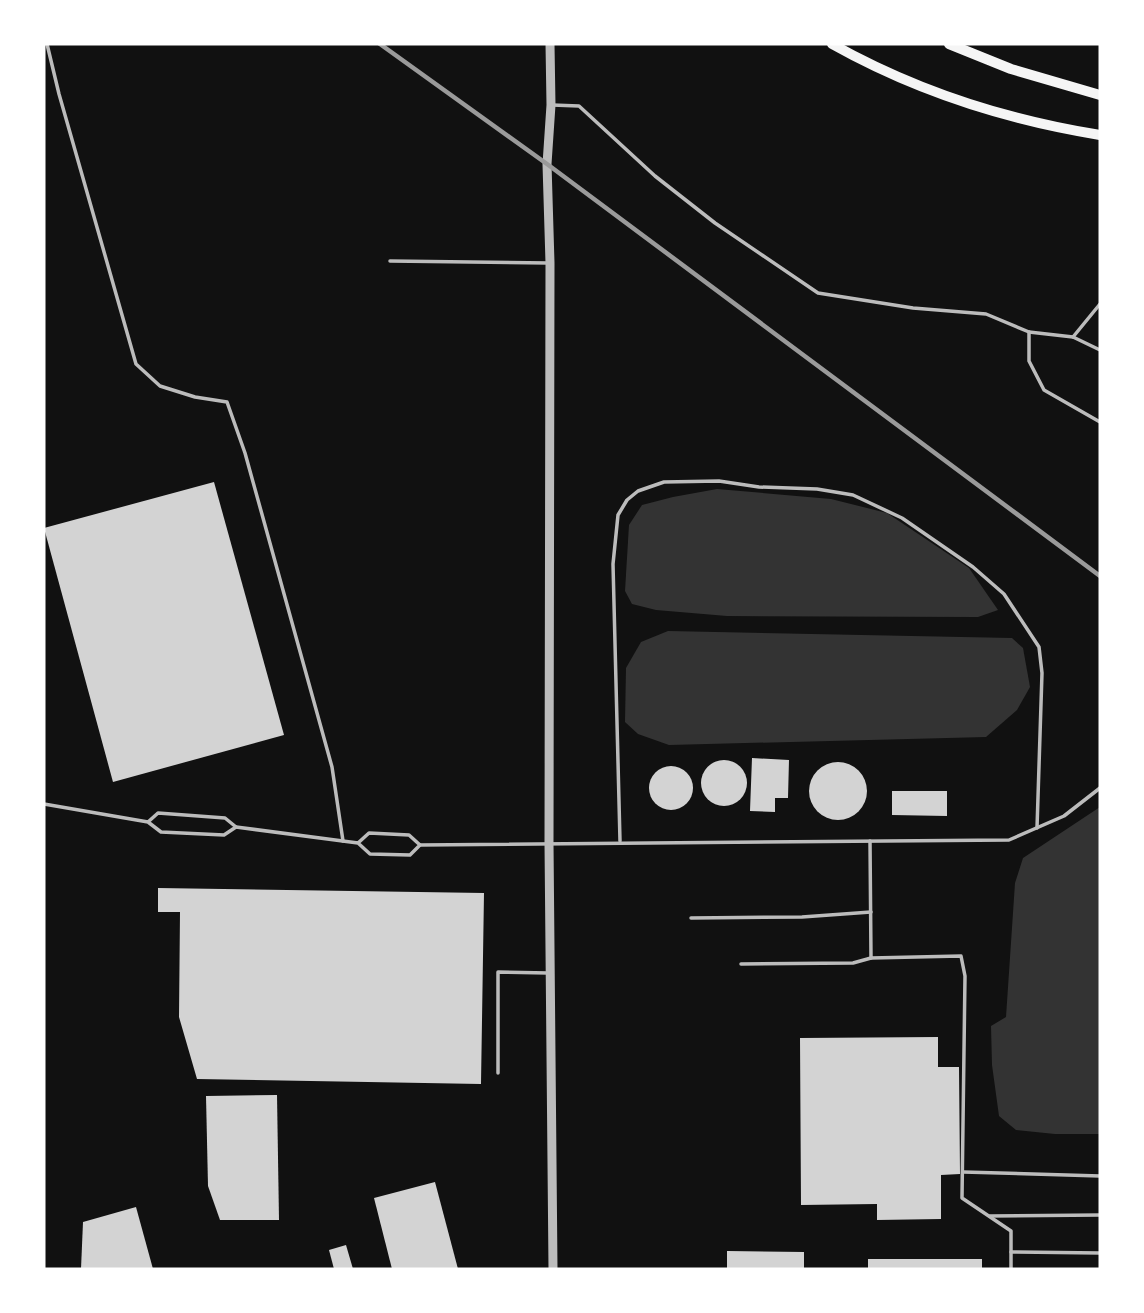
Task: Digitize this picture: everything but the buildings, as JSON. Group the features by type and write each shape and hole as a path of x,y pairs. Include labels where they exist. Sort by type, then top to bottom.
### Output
{"main road":[{"path":"832,44 904,80 950,97 1002,113 1100,135"},
{"path":"949,44 1011,69 1100,95"}],"street":[{"path":"550,44 551,105 547,164 550,263 549,843 553,1269"}],"lane":[{"path":"47,44 136,364 160,386 195,397 227,402 245,453 332,767 343,841"},
{"path":"551,105 579,106 654,176 715,223 818,293 913,308 986,314 1029,332 1073,337 1100,350"},
{"path":"390,261 550,263"},
{"path":"1073,337 1100,304"},
{"path":"1029,332 1029,361 1044,390 1100,422"},
{"path":"620,841 613,564 618,515 627,500 638,491 664,482 719,481 759,487 817,489 853,495 902,518 973,567 1004,594 1039,647 1042,673 1037,828"},
{"path":"358,843 369,833 409,835 419,845 620,841 1009,840 1064,816 1100,788"},
{"path":"44,804 148,822 161,832 224,835 236,827"},
{"path":"148,822 158,813 225,818 236,827 358,843 370,854 410,855 419,845"},
{"path":"870,841 871,958"},
{"path":"691,918 802,917 871,912"},
{"path":"741,964 853,963 871,958 961,956 965,976 962,1198 1011,1231 1011,1269"},
{"path":"498,1073 498,972 550,973"},
{"path":"963,1172 1100,1176"},
{"path":"989,1216 1100,1215"},
{"path":"1011,1252 1100,1253"}],"shaded area":[{"path":"717,489 831,499 887,513 969,568 998,610 978,617 727,616 656,610 632,604 625,591 629,525 642,505"},
{"path":"668,631 1012,638 1023,648 1030,687 1017,710 986,737 669,745 638,734 625,722 626,668 641,642"},
{"path":"1100,807 1100,1134 1055,1134 1016,1130 999,1116 992,1065 991,1026 1006,1017 1015,883 1023,858"}],"railway":[{"path":"380,44 547,164 1100,576"}]}
